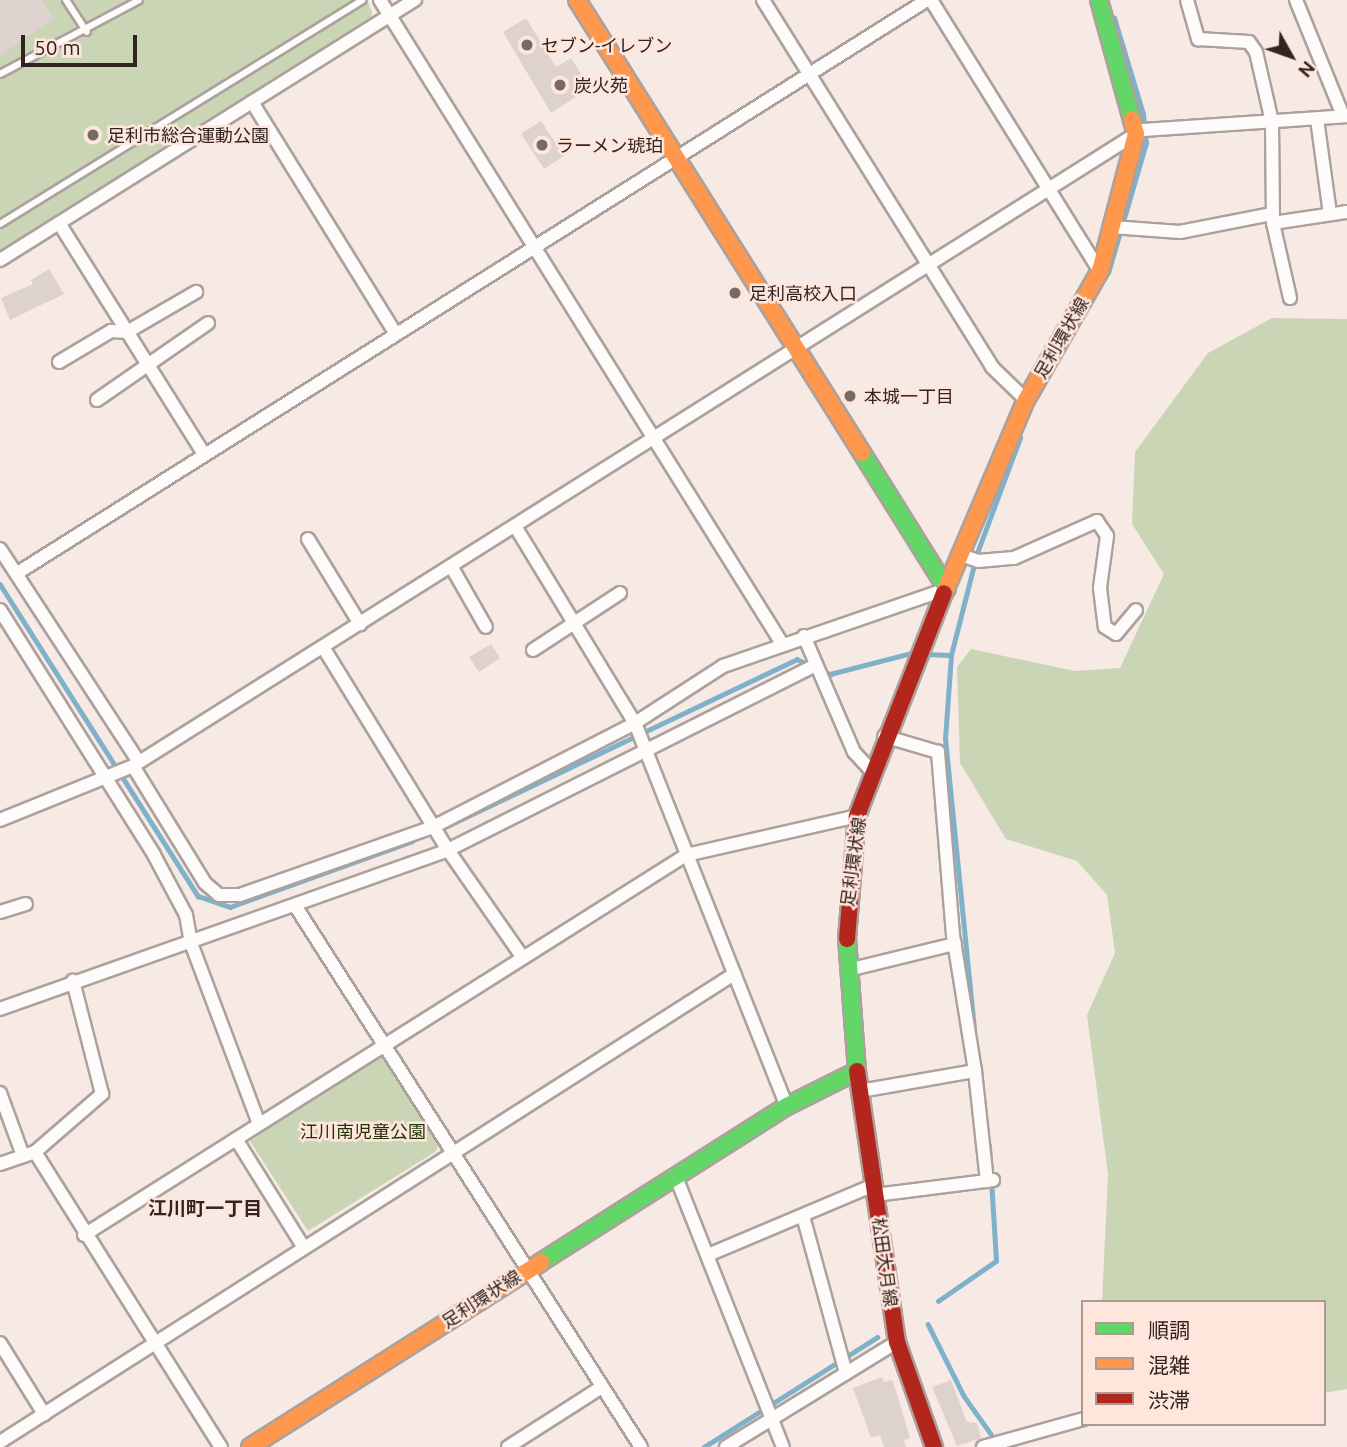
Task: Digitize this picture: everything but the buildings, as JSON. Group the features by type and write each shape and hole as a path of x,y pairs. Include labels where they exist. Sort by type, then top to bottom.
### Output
{"main road":[{"path":"577,0 795,351 947,589"},
{"name":"足利環状線","path":"250,1447 787,1106 857,1071 845,916 858,816 884,736 947,589 970,559 1026,400 1100,271 1120,229 1143,130 1099,0"},
{"name":"松田大月線","path":"857,1071 897,1342 934,1447"}],"street":[{"path":"380,0 781,642"},
{"path":"0,260 415,0"},
{"path":"763,0 992,367 1026,400"},
{"path":"19,572 674,156 929,0 1100,271"},
{"path":"1187,0 1198,38 1249,42 1256,52 1272,122 1272,219 1290,298"},
{"path":"0,821 108,779 136,764 1143,130 1345,116 1296,0"},
{"path":"252,103 395,333"},
{"path":"1317,118 1331,214"},
{"path":"1120,229 1189,231 1347,212"},
{"path":"59,223 204,454"},
{"path":"59,362 111,331 127,332 196,292"},
{"path":"97,400 208,323"},
{"path":"970,559 1014,558 1097,521 1107,536 1100,588 1105,627 1116,634 1136,610"},
{"path":"515,526 635,723 644,753 787,1106"},
{"path":"308,539 360,624"},
{"path":"0,548 19,572 205,883 219,895 261,890 433,827 635,723 723,666 781,642 947,589"},
{"path":"451,566 486,627"},
{"path":"533,650 575,625 620,593"},
{"path":"0,610 108,779 186,915 191,943 259,1125"},
{"path":"804,636 854,752 872,770"},
{"path":"323,647 433,827 523,958"},
{"path":"0,1009 73,981 296,907 448,850 816,665"},
{"path":"708,1255 874,1190 990,1181 955,944 938,752 884,736"},
{"path":"85,1235 686,855 858,816"},
{"path":"0,912 26,904"},
{"path":"296,907 641,1447"},
{"path":"848,970 955,944"},
{"path":"0,1442 734,974"},
{"path":"0,1164 29,1154 102,1094 73,981"},
{"path":"860,1091 975,1071"},
{"path":"0,1093 29,1154 85,1235 221,1447"},
{"path":"236,1139 304,1248"},
{"path":"676,1177 766,1397 783,1447"},
{"path":"803,1216 842,1364"},
{"path":"726,1447 842,1364 897,1342"},
{"path":"0,1343 44,1414"},
{"path":"511,1446 602,1387"},
{"path":"983,1447 1081,1420"}],"lane":[{"path":"66,0 86,32"},
{"path":"0,74 40,49 86,32 139,0"},
{"path":"0,224 362,0"}],"green space":[{"name":"足利市総合運動公園","path":"0,0 367,0 372,12 371,19 0,252"},
{"path":"1272,318 1347,319 1347,1389 1326,1393 1326,1300 1102,1300 1108,1174 1087,1015 1115,953 1107,895 1077,861 1006,839 960,763 957,667 971,649 1075,671 1120,668 1164,574 1132,524 1135,452 1208,353"},
{"name":"江川南児童公園","path":"378,1056 386,1059 440,1143 435,1152 308,1231 250,1141"}],"waterway":[{"path":"1108,273 1146,143 1143,114 1114,18"},
{"path":"974,1029 945,739 951,655 977,553 1020,438"},
{"path":"0,584 198,896 230,907 412,841"},
{"path":"822,671 830,674 911,653"},
{"path":"924,654 951,655"},
{"path":"443,828 797,659 811,666"},
{"path":"938,1301 996,1261 989,1145"},
{"path":"928,1324 964,1396 991,1434"},
{"path":"704,1447 877,1337"}],"traffic: fast":[{"path":"1099,0 1132,120"},
{"path":"862,453 947,589"},
{"path":"541,1262 787,1106 857,1071 847,939"}],"traffic: slow":[{"path":"577,0 862,453"},
{"path":"944,593 1026,400 1100,271 1136,134 1132,120"},
{"path":"250,1447 541,1262"}],"traffic: jam":[{"path":"847,939 857,816 944,593"},
{"path":"857,1071 897,1342 934,1447"}],"place":[{"name":"セブン-イレブン","path":"527,45"},
{"name":"炭火苑","path":"560,85"},
{"name":"足利市総合運動公園","path":"93,135"},
{"name":"ラーメン琥珀","path":"542,145"},
{"name":"足利高校入口","path":"735,293"},
{"name":"本城一丁目","path":"850,396"}],"district":[{"name":"江川町一丁目","path":"205,1209"}]}
